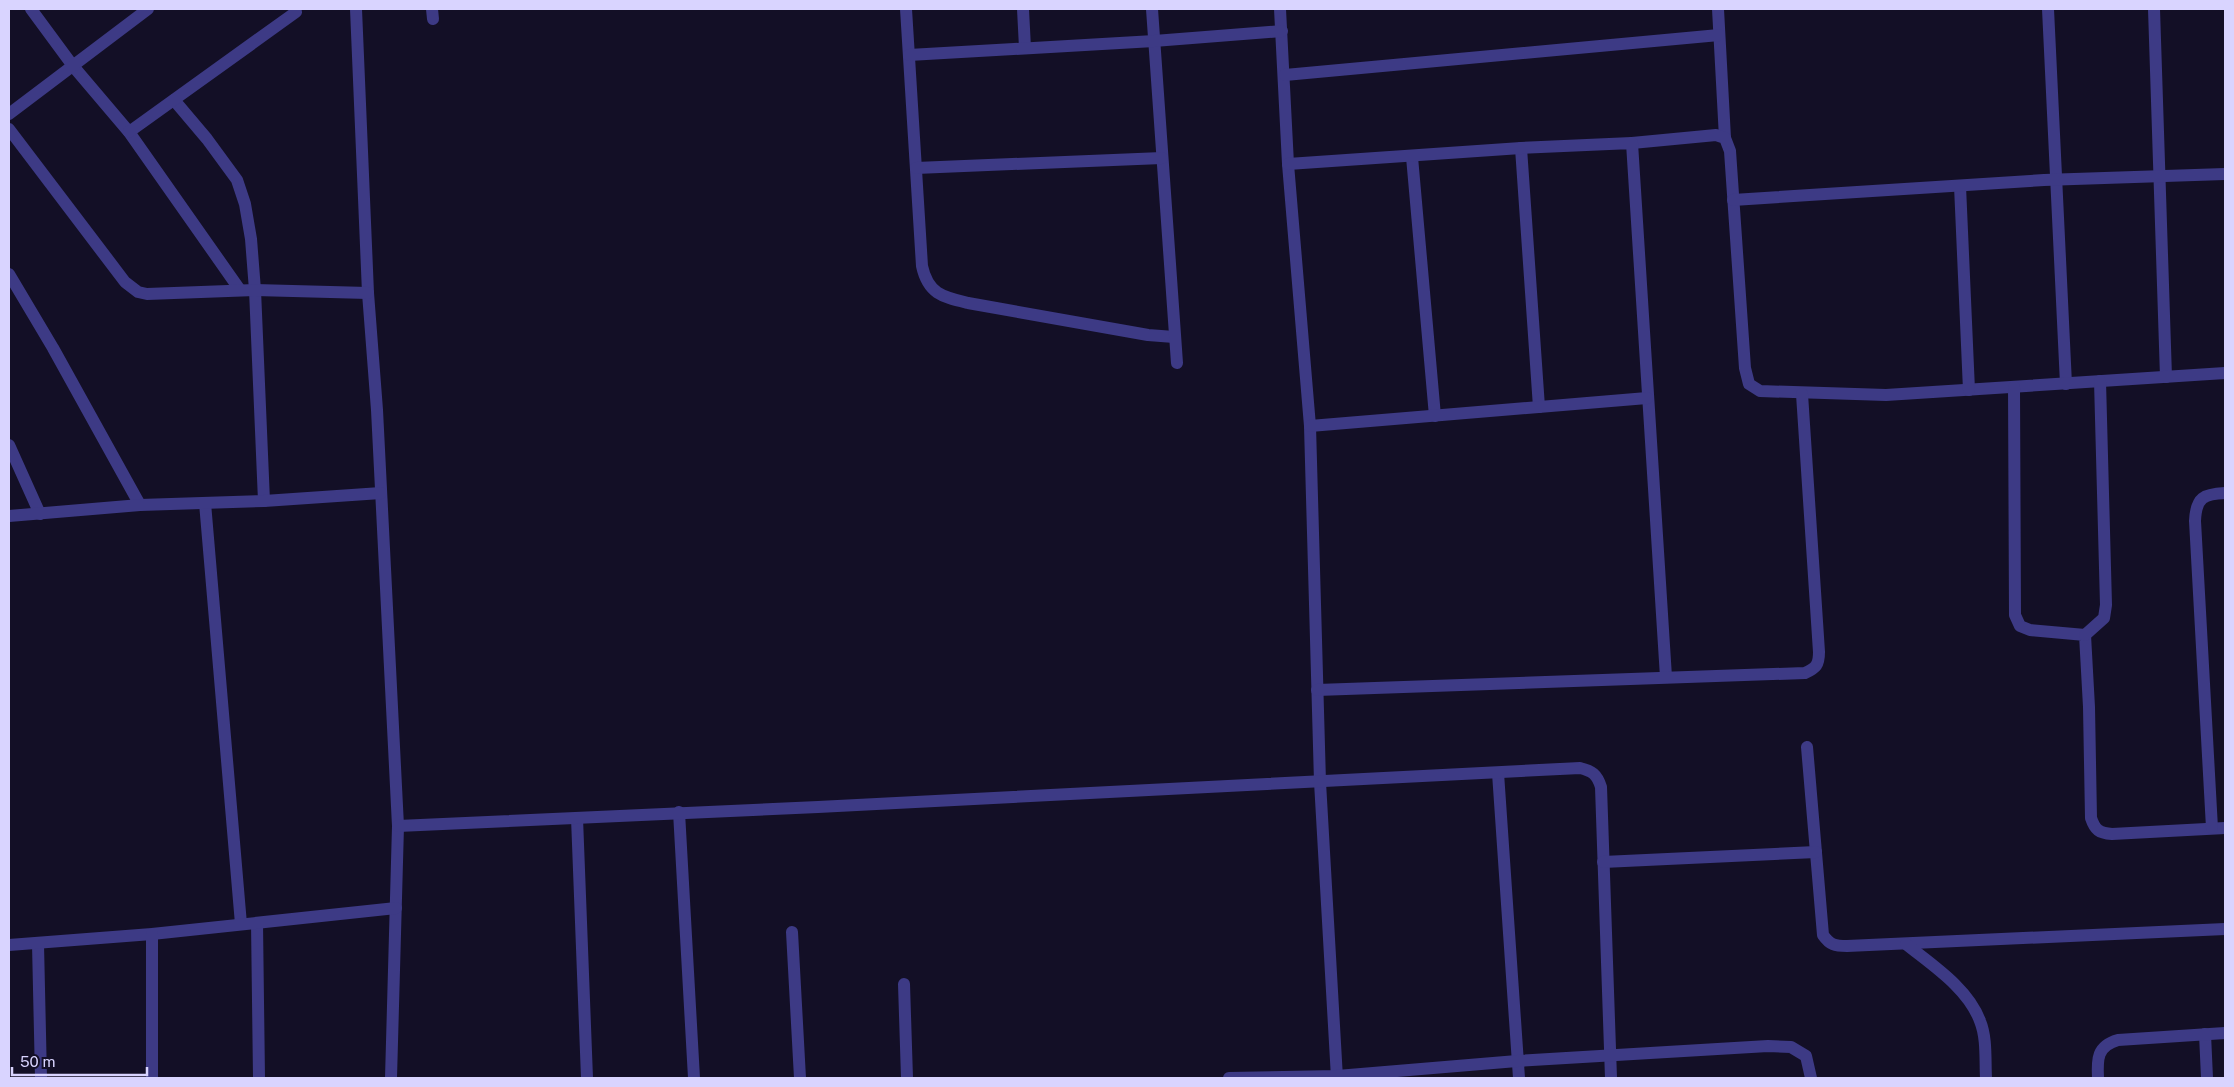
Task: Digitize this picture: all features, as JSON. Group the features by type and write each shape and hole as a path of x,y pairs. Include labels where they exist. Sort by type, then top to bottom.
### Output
{"street":[{"path":"31,9 73,66 129,132 240,290"},
{"path":"9,114 148,9"},
{"path":"356,9 368,293 381,492 398,826 391,1078"},
{"path":"906,9 922,266 925,278 931,287 942,297 1138,333 1174,337"},
{"path":"1023,9 1025,48"},
{"path":"1152,9 1177,363"},
{"path":"1280,9 1285,75 1288,164 1310,426 1320,782 1337,1077"},
{"path":"1718,9 1725,138 1730,151 1745,368 1749,384 1760,392 1886,395 2225,373"},
{"path":"2048,9 2066,384"},
{"path":"2154,9 2166,377"},
{"path":"129,132 296,12"},
{"path":"909,55 1154,41 1282,31"},
{"path":"1285,75 1719,35"},
{"path":"174,100 207,139 237,180 245,204 251,239 255,290 264,501"},
{"path":"9,129 125,282 138,292 162,295 240,290 368,293"},
{"path":"1288,164 1521,148 1632,143 1716,135 1725,138"},
{"path":"1632,143 1666,677"},
{"path":"1521,148 1540,407"},
{"path":"1412,156 1435,416"},
{"path":"916,168 1162,158"},
{"path":"1733,200 2057,180 2225,174"},
{"path":"1960,186 1969,390"},
{"path":"9,274 53,348 140,505"},
{"path":"2014,387 2015,615 2020,626 2030,630 2085,635 2104,618 2106,605 2100,381"},
{"path":"1317,690 1805,673 1816,668 1819,661 1802,394"},
{"path":"1310,426 1647,398"},
{"path":"9,445 40,514"},
{"path":"9,516 140,505 264,501 381,492"},
{"path":"2212,828 2195,510 2200,501 2208,494 2225,493"},
{"path":"205,503 241,924"},
{"path":"2085,635 2089,707 2091,818 2094,828 2101,834 2225,828"},
{"path":"1807,747 1823,934 1828,942 1836,946 2225,929"},
{"path":"398,826 1580,768 1592,771 1598,778 1601,787 1611,1078"},
{"path":"1498,773 1519,1078"},
{"path":"679,812 694,1078"},
{"path":"577,818 587,1078"},
{"path":"1603,862 1816,852"},
{"path":"9,945 152,934 396,908"},
{"path":"257,923 259,1078"},
{"path":"792,932 800,1078"},
{"path":"152,934 152,1078"},
{"path":"38,944 41,1078"},
{"path":"1906,944 1942,973 1968,999 1980,1021 1984,1040 1986,1078"},
{"path":"904,984 907,1078"},
{"path":"2098,1078 2097,1059 2101,1048 2109,1042 2225,1033"},
{"path":"2205,1034 2207,1078"},
{"path":"1229,1078 1337,1077 1517,1061 1768,1046 1791,1047 1806,1056 1811,1078"}]}
